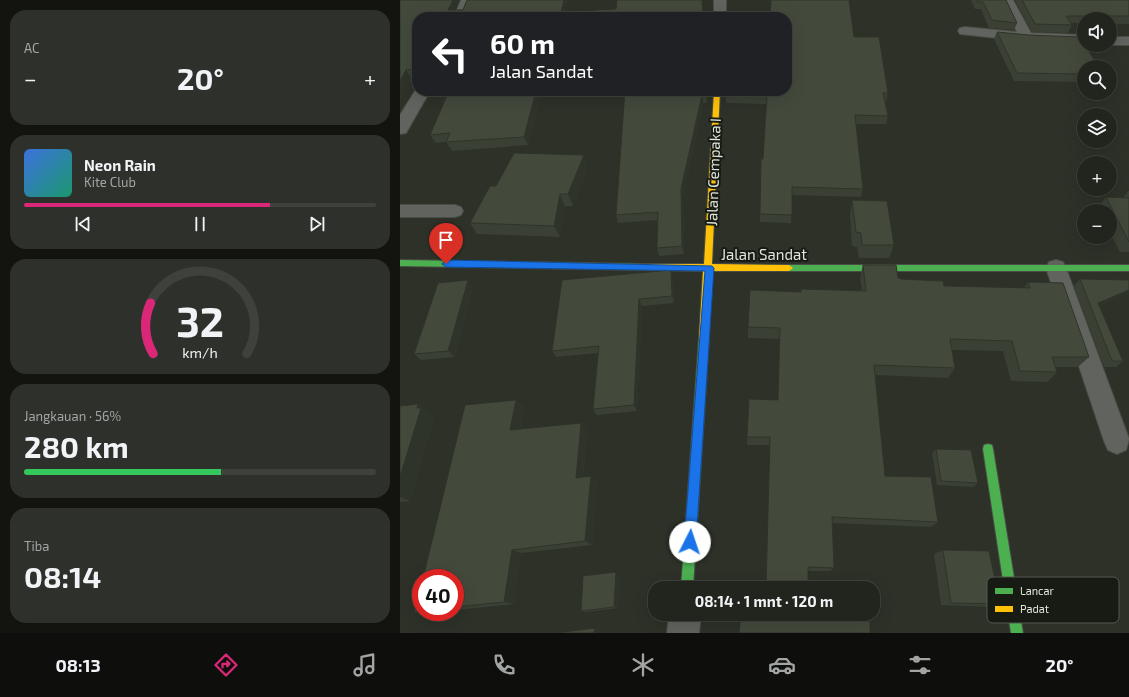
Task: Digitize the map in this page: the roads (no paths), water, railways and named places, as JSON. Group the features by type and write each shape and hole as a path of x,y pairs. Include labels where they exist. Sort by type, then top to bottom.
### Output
{"street":[{"path":"461,12 467,0"},
{"path":"720,0 720,12"},
{"path":"1007,0 1026,37"},
{"path":"965,32 1026,37 1077,39"},
{"path":"1117,40 1129,41"},
{"path":"400,129 419,96"},
{"name":"Jalan Cempaka I","path":"687,581 709,268 716,96"},
{"name":"Jalan Sandat","path":"400,263 709,268 1129,268"},
{"path":"1056,268 1117,441"},
{"path":"988,449 1008,577"},
{"path":"683,633 684,621"},
{"path":"1015,623 1017,633"}],"lane":[{"path":"400,211 455,211"}]}
